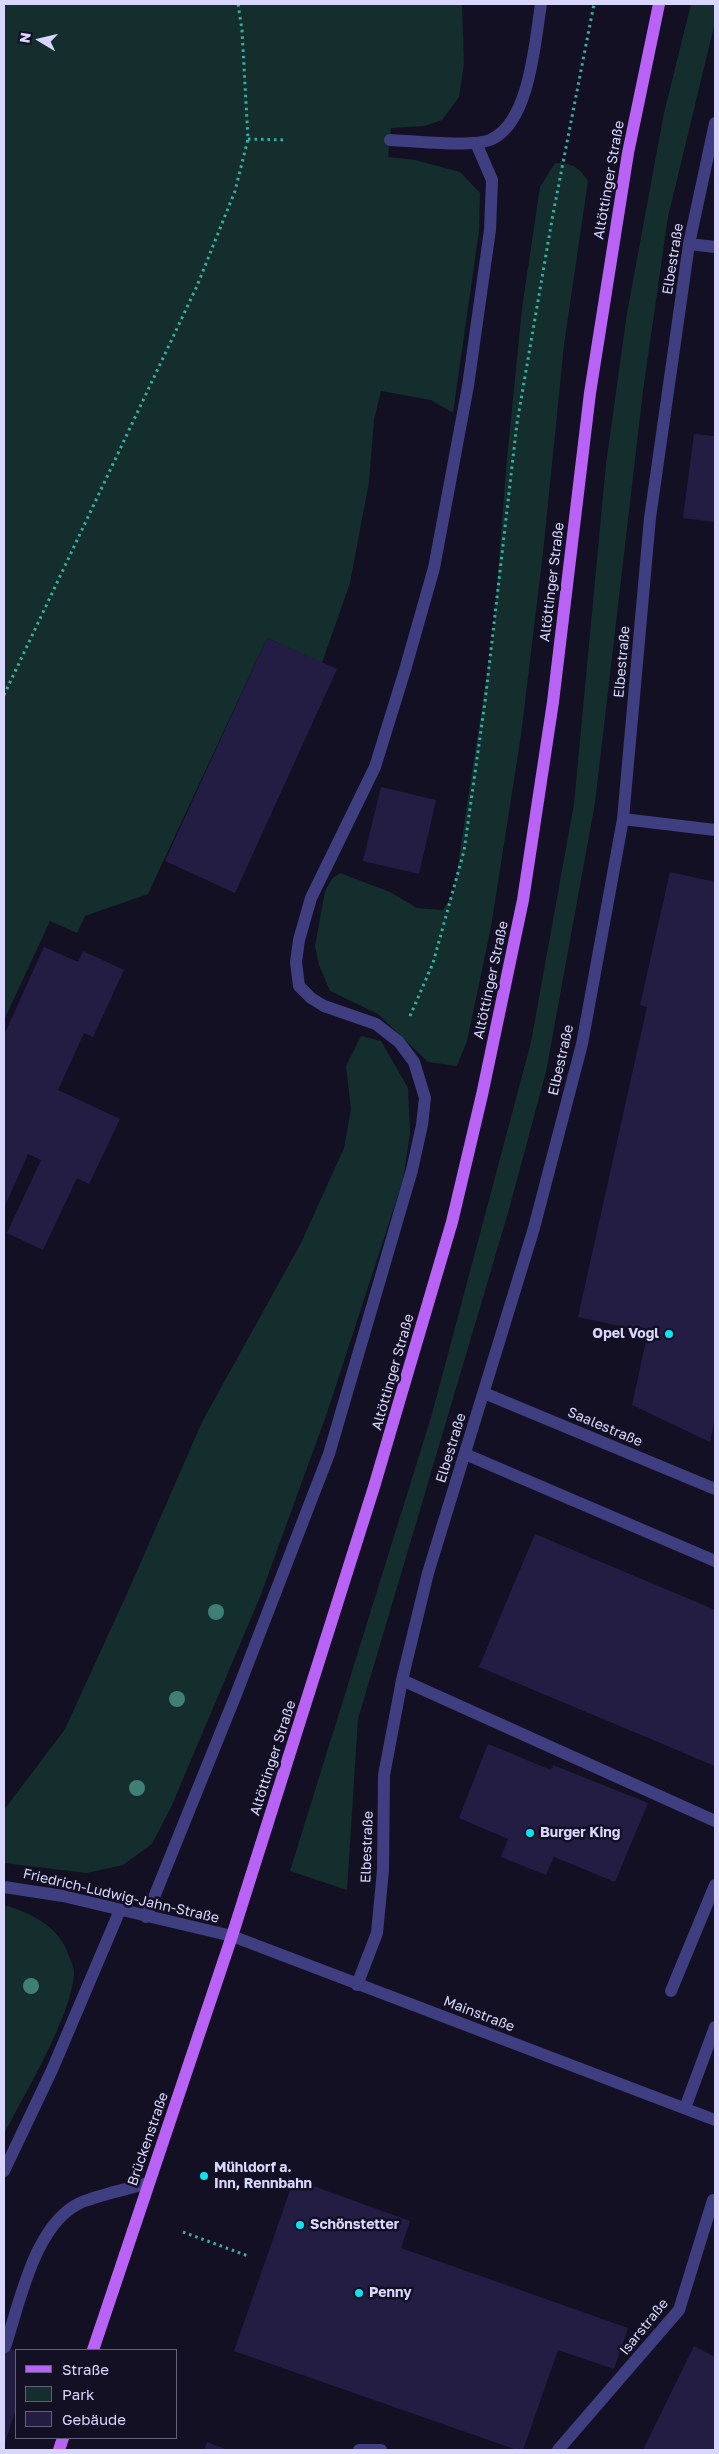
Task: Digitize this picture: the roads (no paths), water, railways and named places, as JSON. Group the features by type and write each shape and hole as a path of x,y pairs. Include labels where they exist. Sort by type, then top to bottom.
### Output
{"main road":[{"name":"Altöttinger Straße","path":"232,1936 416,1351 452,1222 482,1095 523,900 553,702 590,393 628,153 659,4"},
{"name":"Brückenstraße","path":"92,2349 232,1936"}],"street":[{"path":"390,140 476,143 492,140 510,125 520,108 532,60 541,4"},
{"name":"Elbestraße","path":"357,1984 377,1933 383,1870 384,1775 402,1680 428,1573 534,1228 582,1044 623,820 650,518 689,244 715,123"},
{"path":"146,1917 235,1697 329,1454 406,1189 422,1125 425,1098 414,1062 400,1042 376,1024 324,1006 311,998 299,986 296,962 299,940 311,898 375,767 406,670 434,568 468,386 490,230 492,180 476,143"},
{"path":"689,244 715,247"},
{"path":"623,820 715,830"},
{"name":"Saalestraße","path":"484,1393 715,1489"},
{"path":"465,1454 715,1561"},
{"path":"402,1680 715,1821"},
{"path":"671,1991 715,1885"},
{"name":"Friedrich-Ludwig-Jahn-Straße","path":"4,1887 47,1893 232,1936"},
{"path":"4,2171 52,2070 120,1910"},
{"name":"Mainstraße","path":"232,1936 715,2120"},
{"path":"685,2108 715,2027"},
{"path":"5,2347 32,2264 50,2229 63,2214 82,2202 148,2183"},
{"name":"Isarstraße","path":"558,2450 679,2310 714,2200"},
{"path":"359,2450 379,2450"}],"place":[{"name":"Opel Vogl","path":"669,1334"},
{"name":"Burger King","path":"530,1833"},
{"name":"Mühldorf a. Inn, Rennbahn","path":"204,2176"},
{"name":"Schönstetter","path":"300,2225"},
{"name":"Penny","path":"359,2293"}]}
